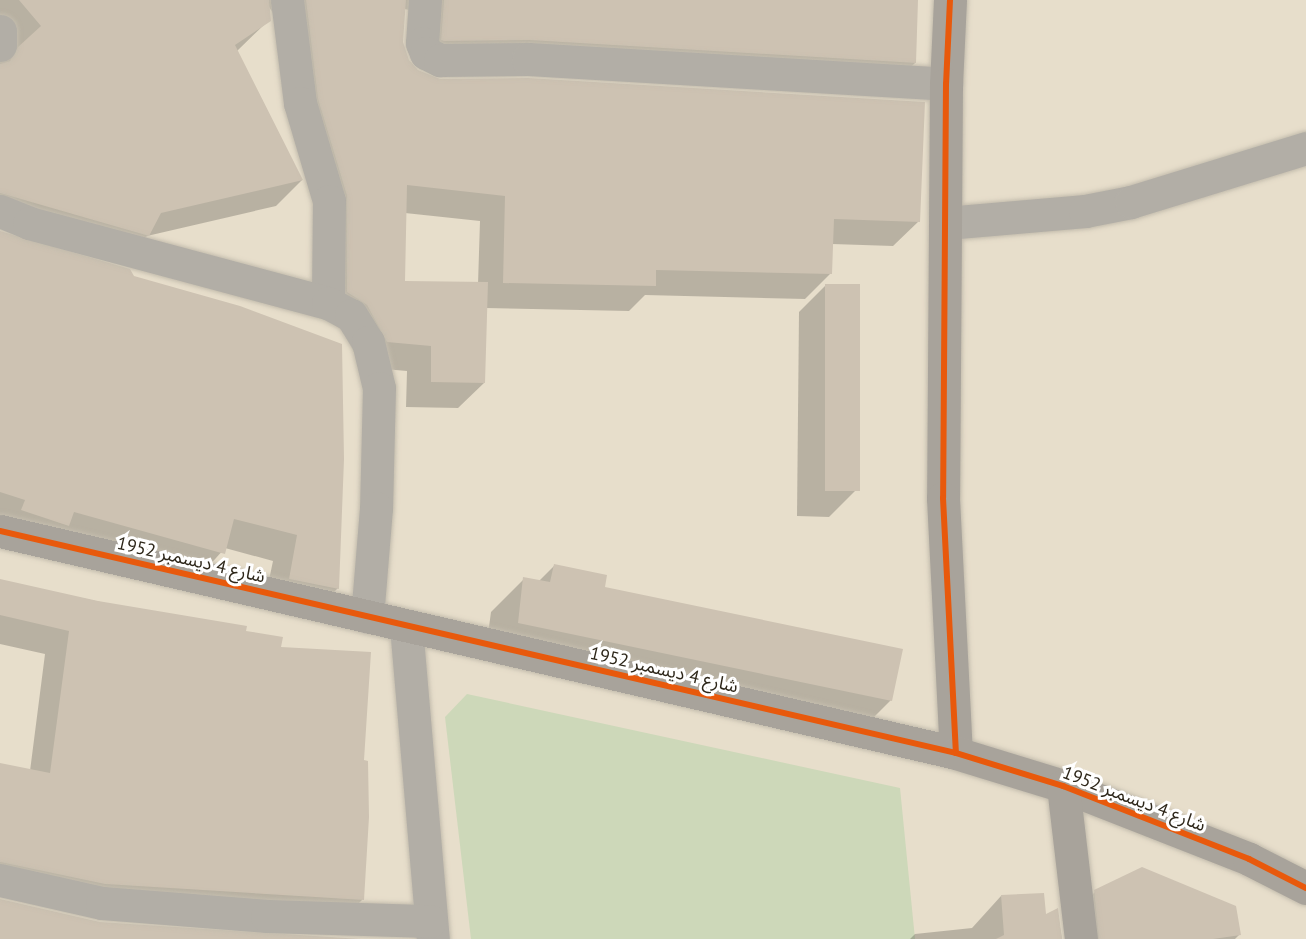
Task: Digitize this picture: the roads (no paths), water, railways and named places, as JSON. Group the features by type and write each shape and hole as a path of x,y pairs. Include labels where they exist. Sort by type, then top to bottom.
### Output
{"street":[{"path":"287,0 300,103 329,201 328,303"},
{"path":"425,0 422,43 426,53 440,60 528,59 946,84"},
{"path":"950,0 946,84 943,498 956,753"},
{"path":"0,31 0,45"},
{"path":"946,223 1085,211 1120,204 1306,148"},
{"path":"0,211 29,223 328,303 360,325 375,363 379,388 376,508 367,617"},
{"name":"شارع 4 ديسمبر 1952","path":"0,531 956,753 1063,786 1249,860 1306,888"},
{"path":"0,880 102,903 431,930 406,626"},
{"path":"1063,786 1081,939"}]}
